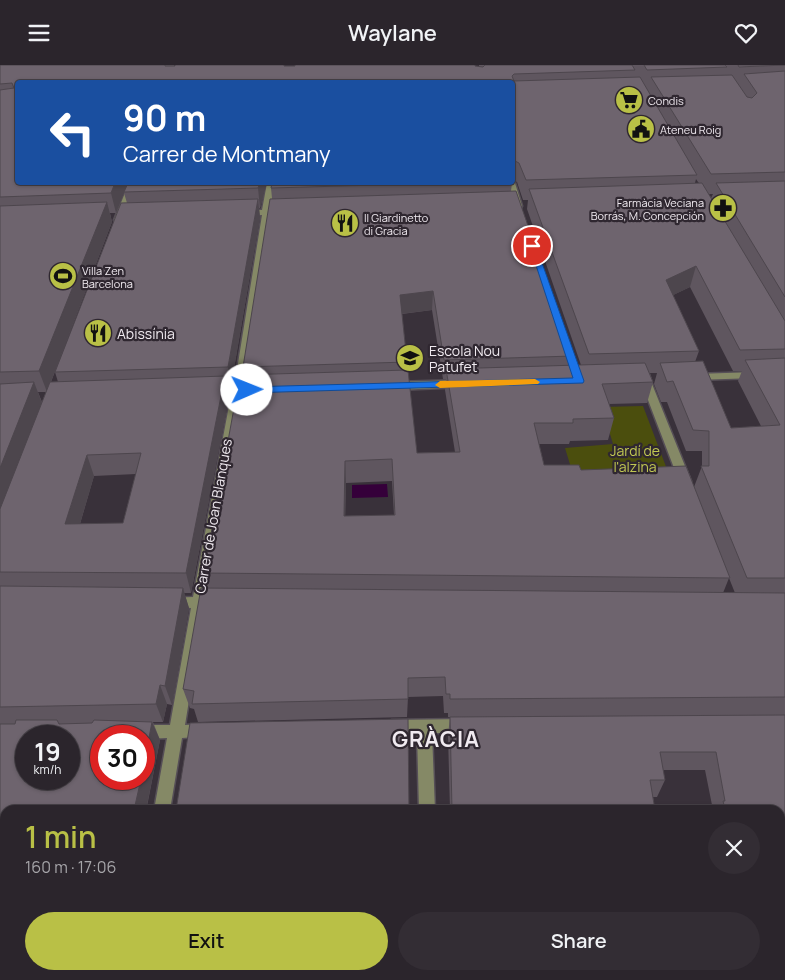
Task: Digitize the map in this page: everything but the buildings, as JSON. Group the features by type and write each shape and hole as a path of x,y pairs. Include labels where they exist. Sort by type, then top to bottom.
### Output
{"street":[{"path":"114,229 132,185"},
{"name":"Carrer de Joan Blanques","path":"163,805 197,603 237,391 271,185"},
{"path":"512,185 522,205 522,219"},
{"path":"504,205 522,205"},
{"path":"236,214 298,212"},
{"path":"685,377 785,374"},
{"path":"646,379 689,493"},
{"path":"388,386 475,384"},
{"path":"204,393 272,390"},
{"path":"153,602 227,603"},
{"path":"424,726 427,805"},
{"path":"374,727 484,726"},
{"path":"155,731 224,731"}],"green space":[{"name":"Jardí de l'alzina","path":"643,406 673,485 576,484 565,448 613,444 602,407"}],"shaded area":[{"path":"387,484 388,497 352,498 352,485"}],"slow traffic":[{"path":"440,385 535,382"}],"place":[{"name":"Condis","path":"629,100"},
{"name":"Ateneu Roig","path":"641,129"},
{"name":"Farmàcia Veciana Borrás, M. Concepción","path":"723,208"},
{"name":"Il Giardinetto di Gracia","path":"345,223"},
{"name":"Villa Zen Barcelona","path":"63,276"},
{"name":"Abissínia","path":"98,333"},
{"name":"Escola Nou Patufet","path":"410,358"}],"district":[{"name":"GRÀCIA","path":"436,739"}],"route":[{"path":"247,390 579,381 532,246"}]}
